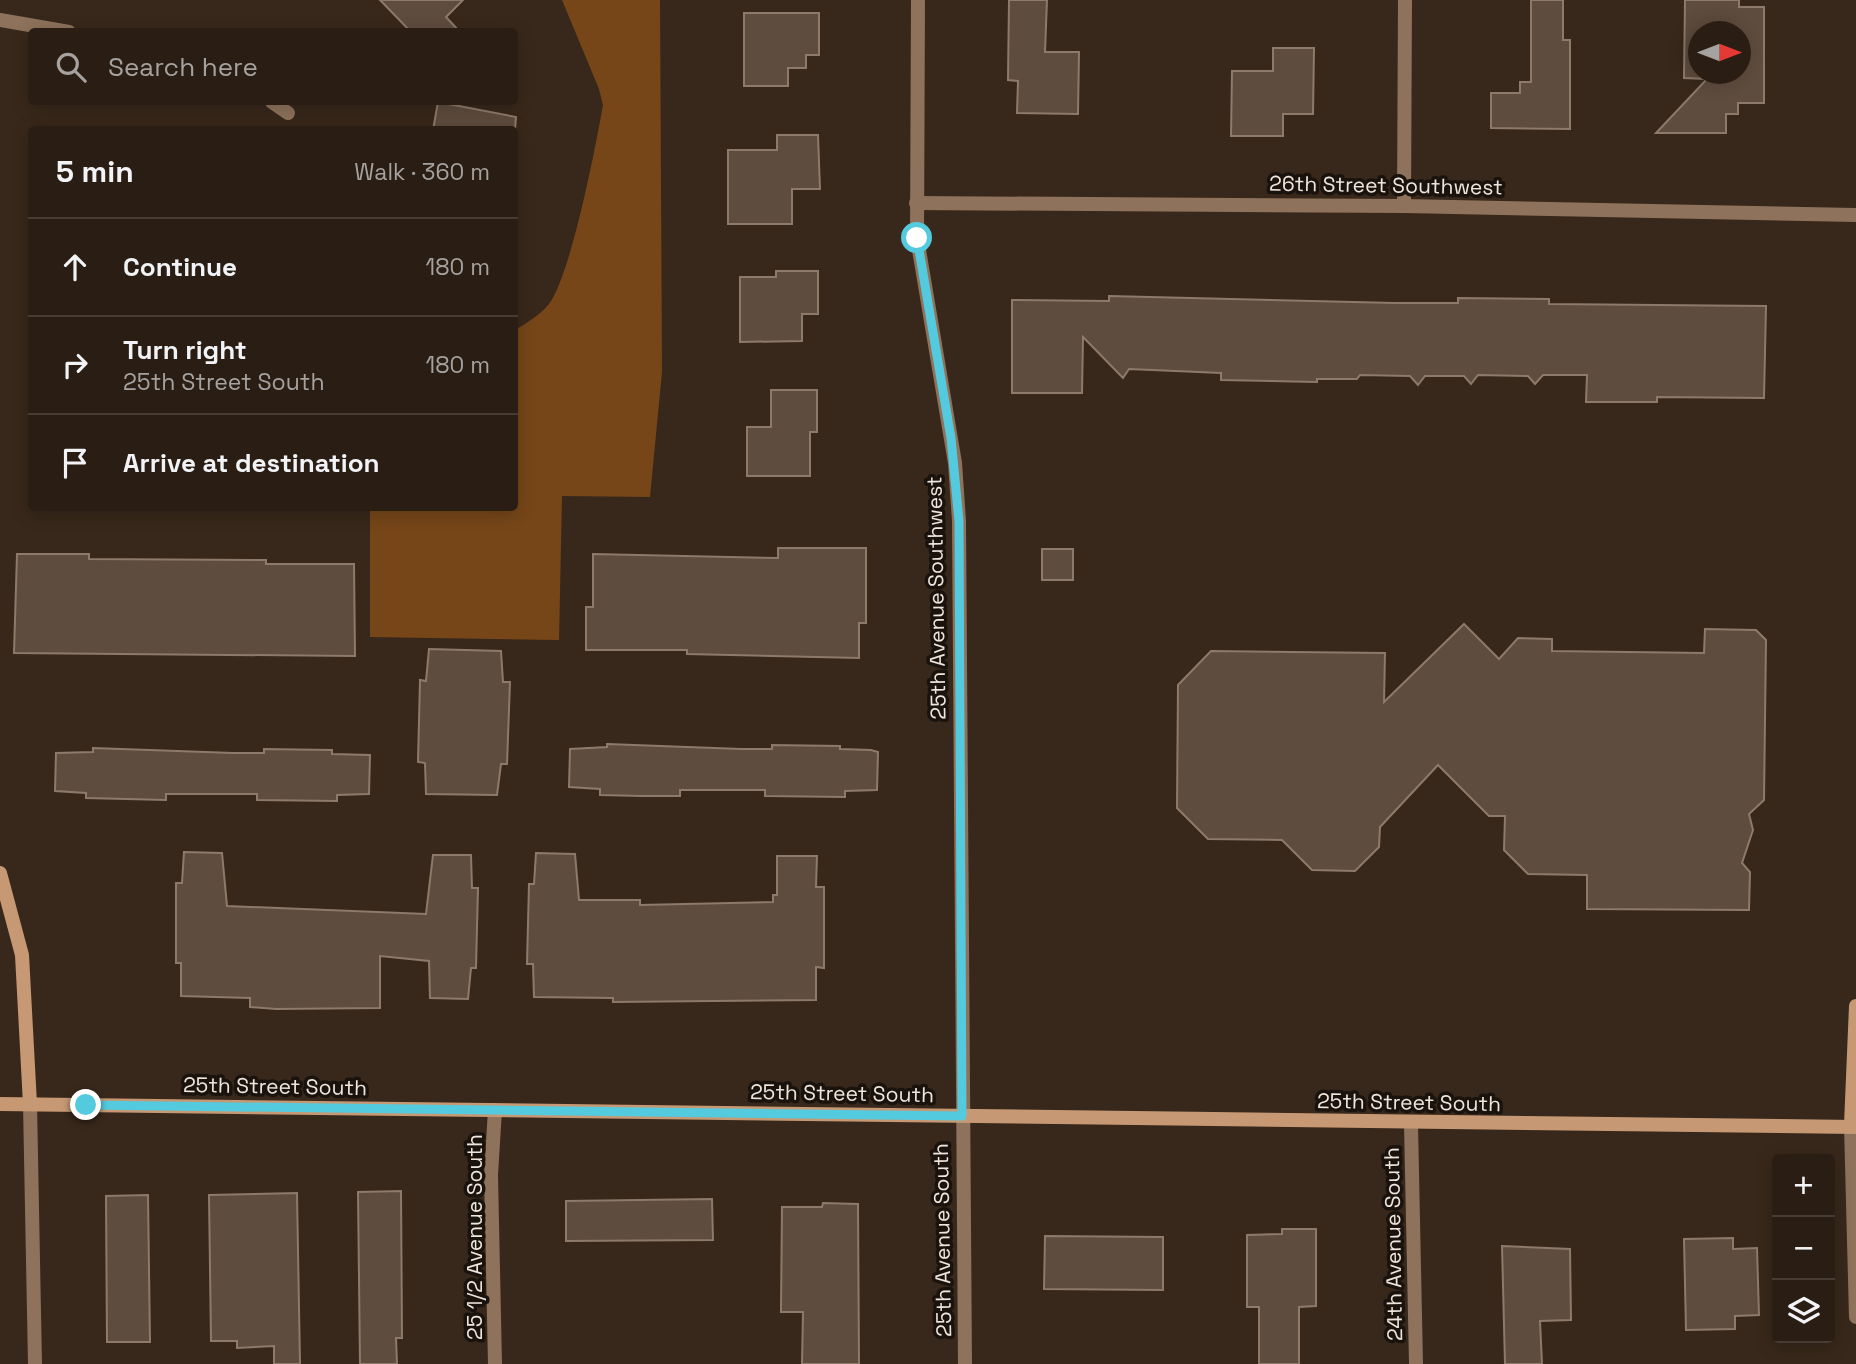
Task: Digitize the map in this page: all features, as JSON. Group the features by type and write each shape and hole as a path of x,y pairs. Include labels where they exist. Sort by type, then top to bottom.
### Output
{"main road":[{"path":"0,873 22,955 30,1104"},
{"path":"1854,1125 1856,1006"},
{"name":"25th Street South","path":"0,1104 1411,1124 1854,1125"}],"street":[{"name":"25th Avenue Southwest","path":"918,0 918,250 951,438 959,521 962,1116"},
{"path":"1404,206 1405,0"},
{"path":"0,20 46,28"},
{"path":"276,105 288,113"},
{"name":"26th Street Southwest","path":"916,203 1404,206 1856,215"},
{"path":"30,1104 35,1364"},
{"name":"25 1/2 Avenue South","path":"495,1110 491,1175 495,1364"},
{"name":"25th Avenue South","path":"962,1116 965,1364"},
{"name":"24th Avenue South","path":"1411,1124 1416,1364"},
{"path":"1854,1125 1856,1317"}],"shaded area":[{"path":"562,0 660,0 662,372 650,497 562,496 559,640 370,637 370,511 518,511 518,328 549,304 566,266 595,149 603,105"}],"building":[{"path":"380,0 463,0 446,17 456,28 407,28"},
{"path":"1009,0 1047,0 1045,52 1079,52 1078,114 1017,113 1018,81 1008,80"},
{"path":"1531,0 1563,0 1563,40 1570,40 1570,129 1491,128 1491,93 1520,93 1520,82 1531,82"},
{"path":"1685,0 1739,0 1739,7 1764,7 1764,103 1738,103 1738,114 1726,114 1726,133 1656,133 1702,84 1751,84 1751,21 1688,21 1688,78 1684,78"},
{"path":"744,13 819,13 819,55 806,55 806,68 788,68 788,86 744,86"},
{"path":"1273,48 1314,48 1313,114 1283,114 1283,136 1231,136 1232,71 1273,71"},
{"path":"437,105 454,105 516,117 515,126 434,126"},
{"path":"777,135 818,135 820,189 792,189 792,224 728,224 728,150 777,150"},
{"path":"776,271 818,271 818,314 802,314 802,341 740,342 740,277 776,277"},
{"path":"1109,296 1395,303 1458,303 1458,298 1549,299 1549,304 1766,306 1764,398 1657,397 1657,402 1586,402 1587,375 1543,375 1535,384 1528,376 1478,375 1471,384 1464,376 1425,376 1418,385 1410,376 1360,375 1357,379 1317,379 1317,382 1221,380 1221,373 1129,369 1123,378 1083,337 1082,393 1012,393 1012,300 1109,301"},
{"path":"771,390 817,390 817,432 810,432 810,476 747,476 747,427 771,427"},
{"path":"778,548 866,548 866,623 859,623 859,658 687,654 687,650 586,650 586,607 593,607 593,554 778,558"},
{"path":"1042,549 1073,549 1073,580 1042,580"},
{"path":"17,554 89,554 89,559 266,560 266,564 354,564 355,656 14,653"},
{"path":"1464,624 1499,659 1518,638 1552,639 1552,651 1704,653 1705,629 1756,630 1766,640 1764,800 1749,814 1753,830 1742,863 1750,872 1749,910 1587,909 1587,875 1528,874 1504,850 1505,816 1489,816 1438,765 1380,827 1379,847 1355,871 1312,870 1282,840 1208,839 1177,808 1178,685 1211,651 1385,653 1384,702"},
{"path":"429,649 501,651 503,682 510,682 507,764 501,764 497,795 426,794 425,763 418,762 420,680 426,681"},
{"path":"607,744 741,749 772,749 772,745 840,746 840,749 871,750 878,752 877,790 845,791 845,797 765,796 765,790 680,790 680,796 642,796 600,795 600,789 569,787 570,749 607,747"},
{"path":"93,748 233,753 264,753 264,749 332,750 332,754 370,755 369,794 337,795 337,801 257,800 257,794 166,794 166,800 86,798 86,793 55,791 56,753 93,752"},
{"path":"184,852 222,853 227,906 426,914 433,855 471,855 472,888 478,888 476,968 471,968 468,999 430,998 429,961 380,956 380,1008 276,1009 250,1007 250,998 181,996 181,963 176,963 176,883 182,883"},
{"path":"536,853 575,854 579,900 640,900 640,905 773,902 773,895 777,895 777,856 817,856 816,887 824,887 824,968 816,967 816,1000 613,1002 613,998 534,997 533,964 527,964 529,884 534,884"},
{"path":"401,1191 402,1338 396,1338 397,1364 360,1364 358,1192"},
{"path":"297,1193 300,1364 274,1364 274,1346 237,1348 237,1341 211,1341 209,1195"},
{"path":"148,1195 150,1342 107,1342 106,1196"},
{"path":"712,1199 713,1240 566,1241 566,1201"},
{"path":"823,1203 858,1204 859,1364 802,1364 803,1312 781,1312 782,1207 822,1207"},
{"path":"1282,1229 1316,1229 1316,1306 1299,1307 1299,1364 1259,1364 1259,1307 1247,1307 1247,1235 1282,1234"},
{"path":"1045,1236 1163,1237 1163,1290 1044,1289"},
{"path":"1733,1238 1733,1249 1757,1248 1759,1315 1735,1316 1735,1329 1686,1330 1684,1239"},
{"path":"1502,1246 1570,1249 1571,1320 1540,1321 1542,1364 1505,1364"}],"route":[{"path":"86,1105 962,1116 959,521 955,463 917,238"}]}
